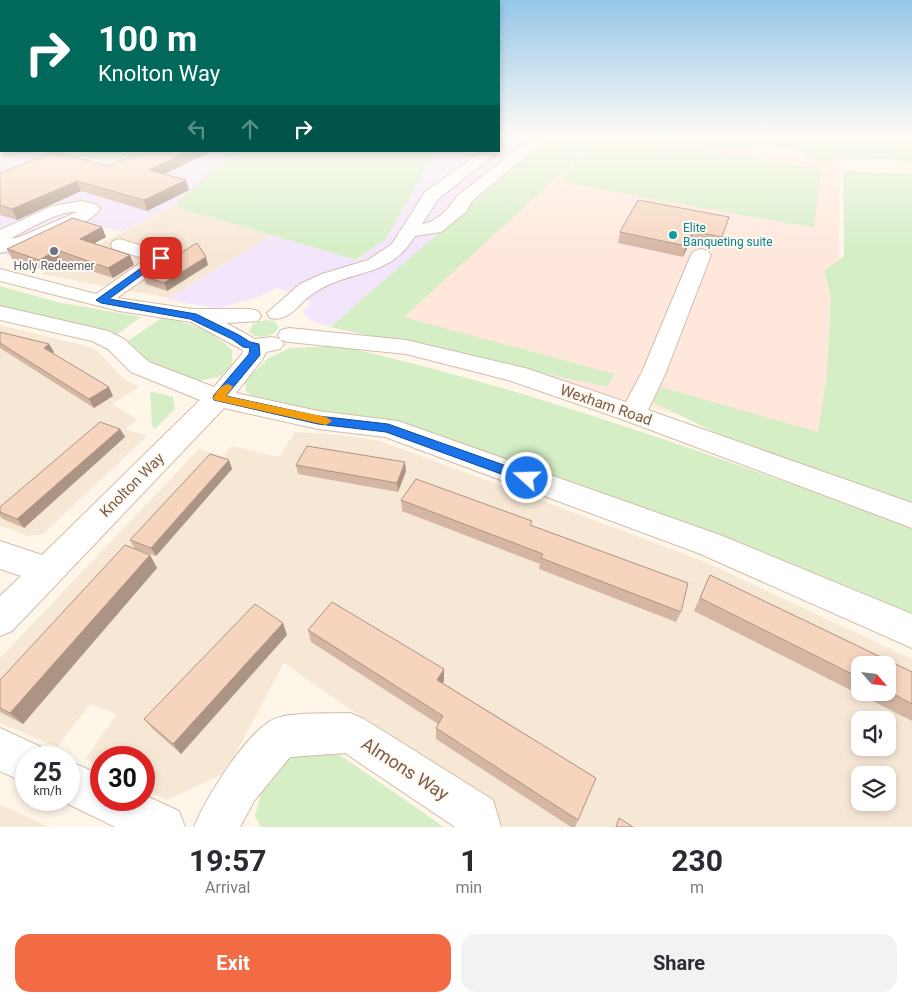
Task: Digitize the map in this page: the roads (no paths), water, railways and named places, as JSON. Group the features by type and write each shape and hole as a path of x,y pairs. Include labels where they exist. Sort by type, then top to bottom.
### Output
{"street":[{"path":"193,316 246,341 275,343 284,324 307,288 329,278 376,264 399,248 431,196 459,176"},
{"path":"409,232 435,228 461,207 463,200 494,176"},
{"path":"0,237 67,207 83,206 91,209 83,216 26,241 0,247"},
{"path":"120,244 161,258"},
{"path":"101,300 161,258 179,248"},
{"path":"633,414 654,372 702,255"},
{"path":"0,275 101,300 193,316 250,316"},
{"path":"0,313 100,336 116,344 140,367 218,398 318,420 388,428 709,544 912,631"},
{"name":"Wexham Road","path":"250,316 259,314 284,324 406,347 516,374 633,414 912,516"},
{"name":"Knolton Way","path":"0,620 218,398 254,355 237,326 250,316"},
{"path":"0,555 47,571"},
{"name":"Almons Way","path":"216,827 239,786 280,737 350,733 477,816 479,827"},
{"path":"0,749 15,756"},
{"path":"129,811 163,827"}],"place":[{"name":"Elite Banqueting suite","path":"673,235"},
{"name":"Holy Redeemer","path":"54,251"}]}
